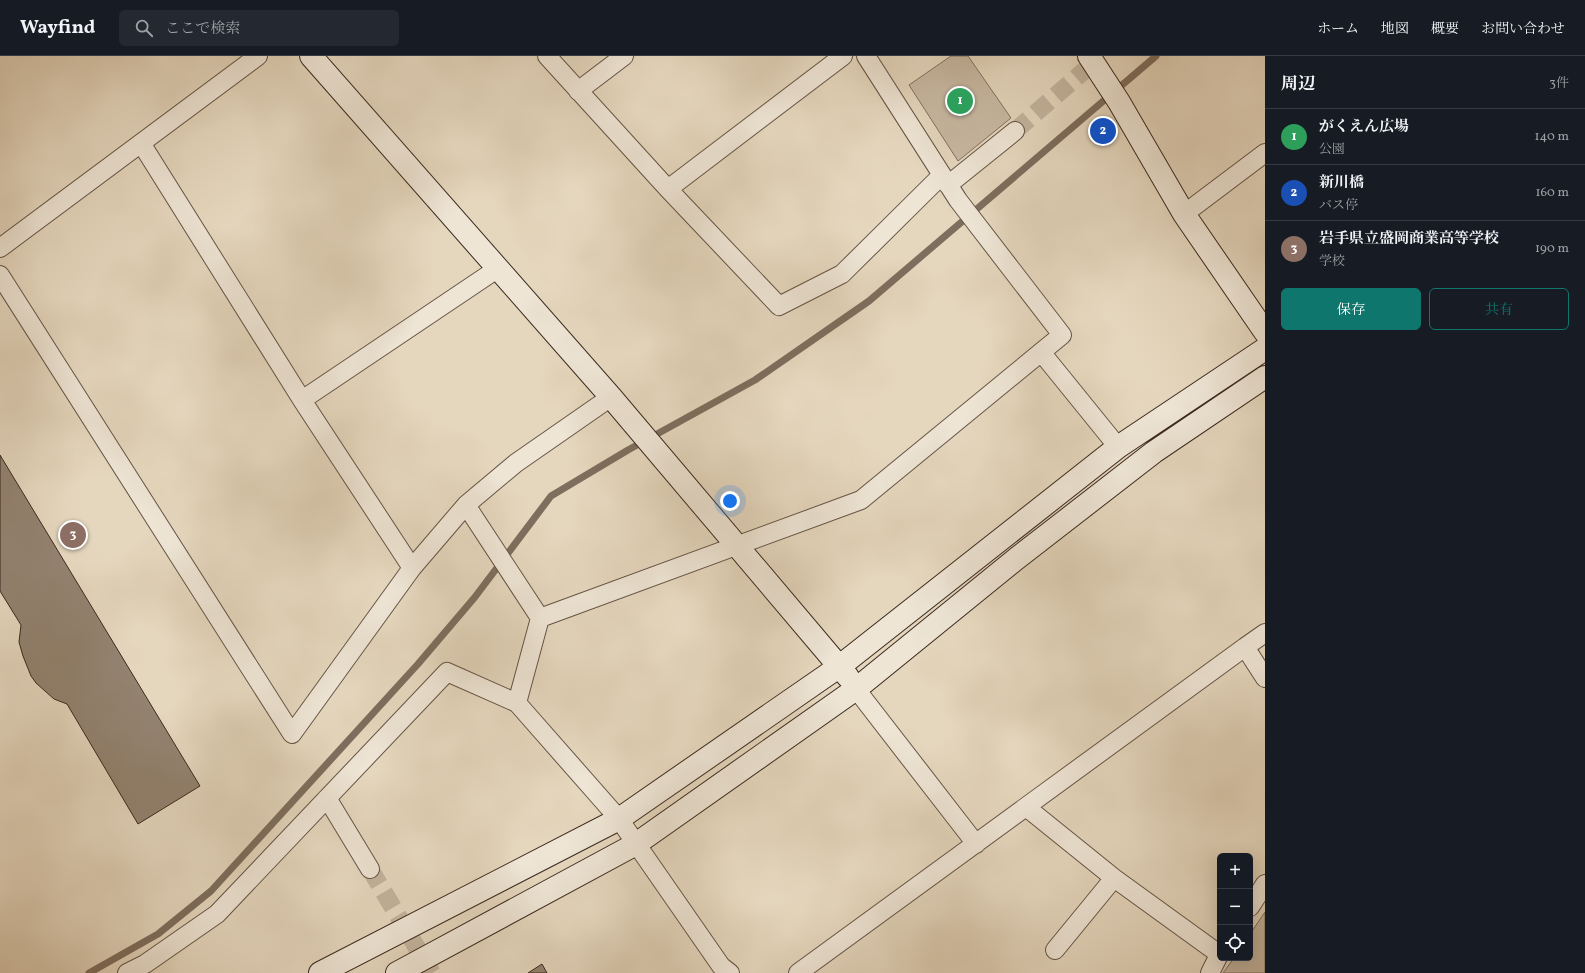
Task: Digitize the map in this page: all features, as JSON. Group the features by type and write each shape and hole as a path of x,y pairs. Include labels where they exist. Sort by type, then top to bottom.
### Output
{"street":[{"path":"0,248 258,56"},
{"path":"311,56 611,397 840,666 856,689 976,844"},
{"path":"547,56 668,189 779,306 842,274 945,180 1015,131"},
{"path":"578,91 624,56"},
{"path":"668,189 843,56"},
{"path":"540,618 861,500 1062,335 958,200 866,56"},
{"path":"1094,64 1119,102 1184,214 1265,332"},
{"path":"141,143 302,400 412,568"},
{"path":"1184,214 1265,153"},
{"path":"302,400 497,269"},
{"path":"0,275 292,734 412,568 466,505 516,463 611,397"},
{"path":"320,973 619,819 840,666 1118,448 1265,349"},
{"path":"1041,352 1118,448"},
{"path":"397,973 636,844 856,689 1016,558 1148,457 1265,377"},
{"path":"466,505 540,618 517,703"},
{"path":"798,973 1265,633"},
{"path":"1245,647 1265,678"},
{"path":"127,973 148,968 216,914 447,672 517,703 619,819 720,971"},
{"path":"327,798 370,869"},
{"path":"1026,808 1114,878 1217,951"},
{"path":"1055,950 1114,878"},
{"path":"1253,902 1265,884"},
{"path":"1210,973 1217,959"}],"shaded area":[{"path":"951,56 968,56 1011,118 958,161 909,85"},
{"path":"1265,912 1265,973 1223,973 1232,961 1253,961 1253,930"}],"building":[{"path":"0,455 200,786 138,824 67,704 54,699 36,683 31,676 23,656 19,642 21,625 0,591"},
{"path":"542,964 547,973 528,973"}],"waterway":[{"path":"89,973 158,934 211,891 418,664 475,597 551,496 628,450 755,380 869,301 1156,56"}],"tunnel":[{"path":"1015,131 1101,56"},
{"path":"370,869 432,973"}],"place":[{"name":"がくえん広場","path":"960,101"},
{"name":"新川橋","path":"1103,131"},
{"name":"岩手県立盛岡商業高等学校","path":"73,535"}]}
